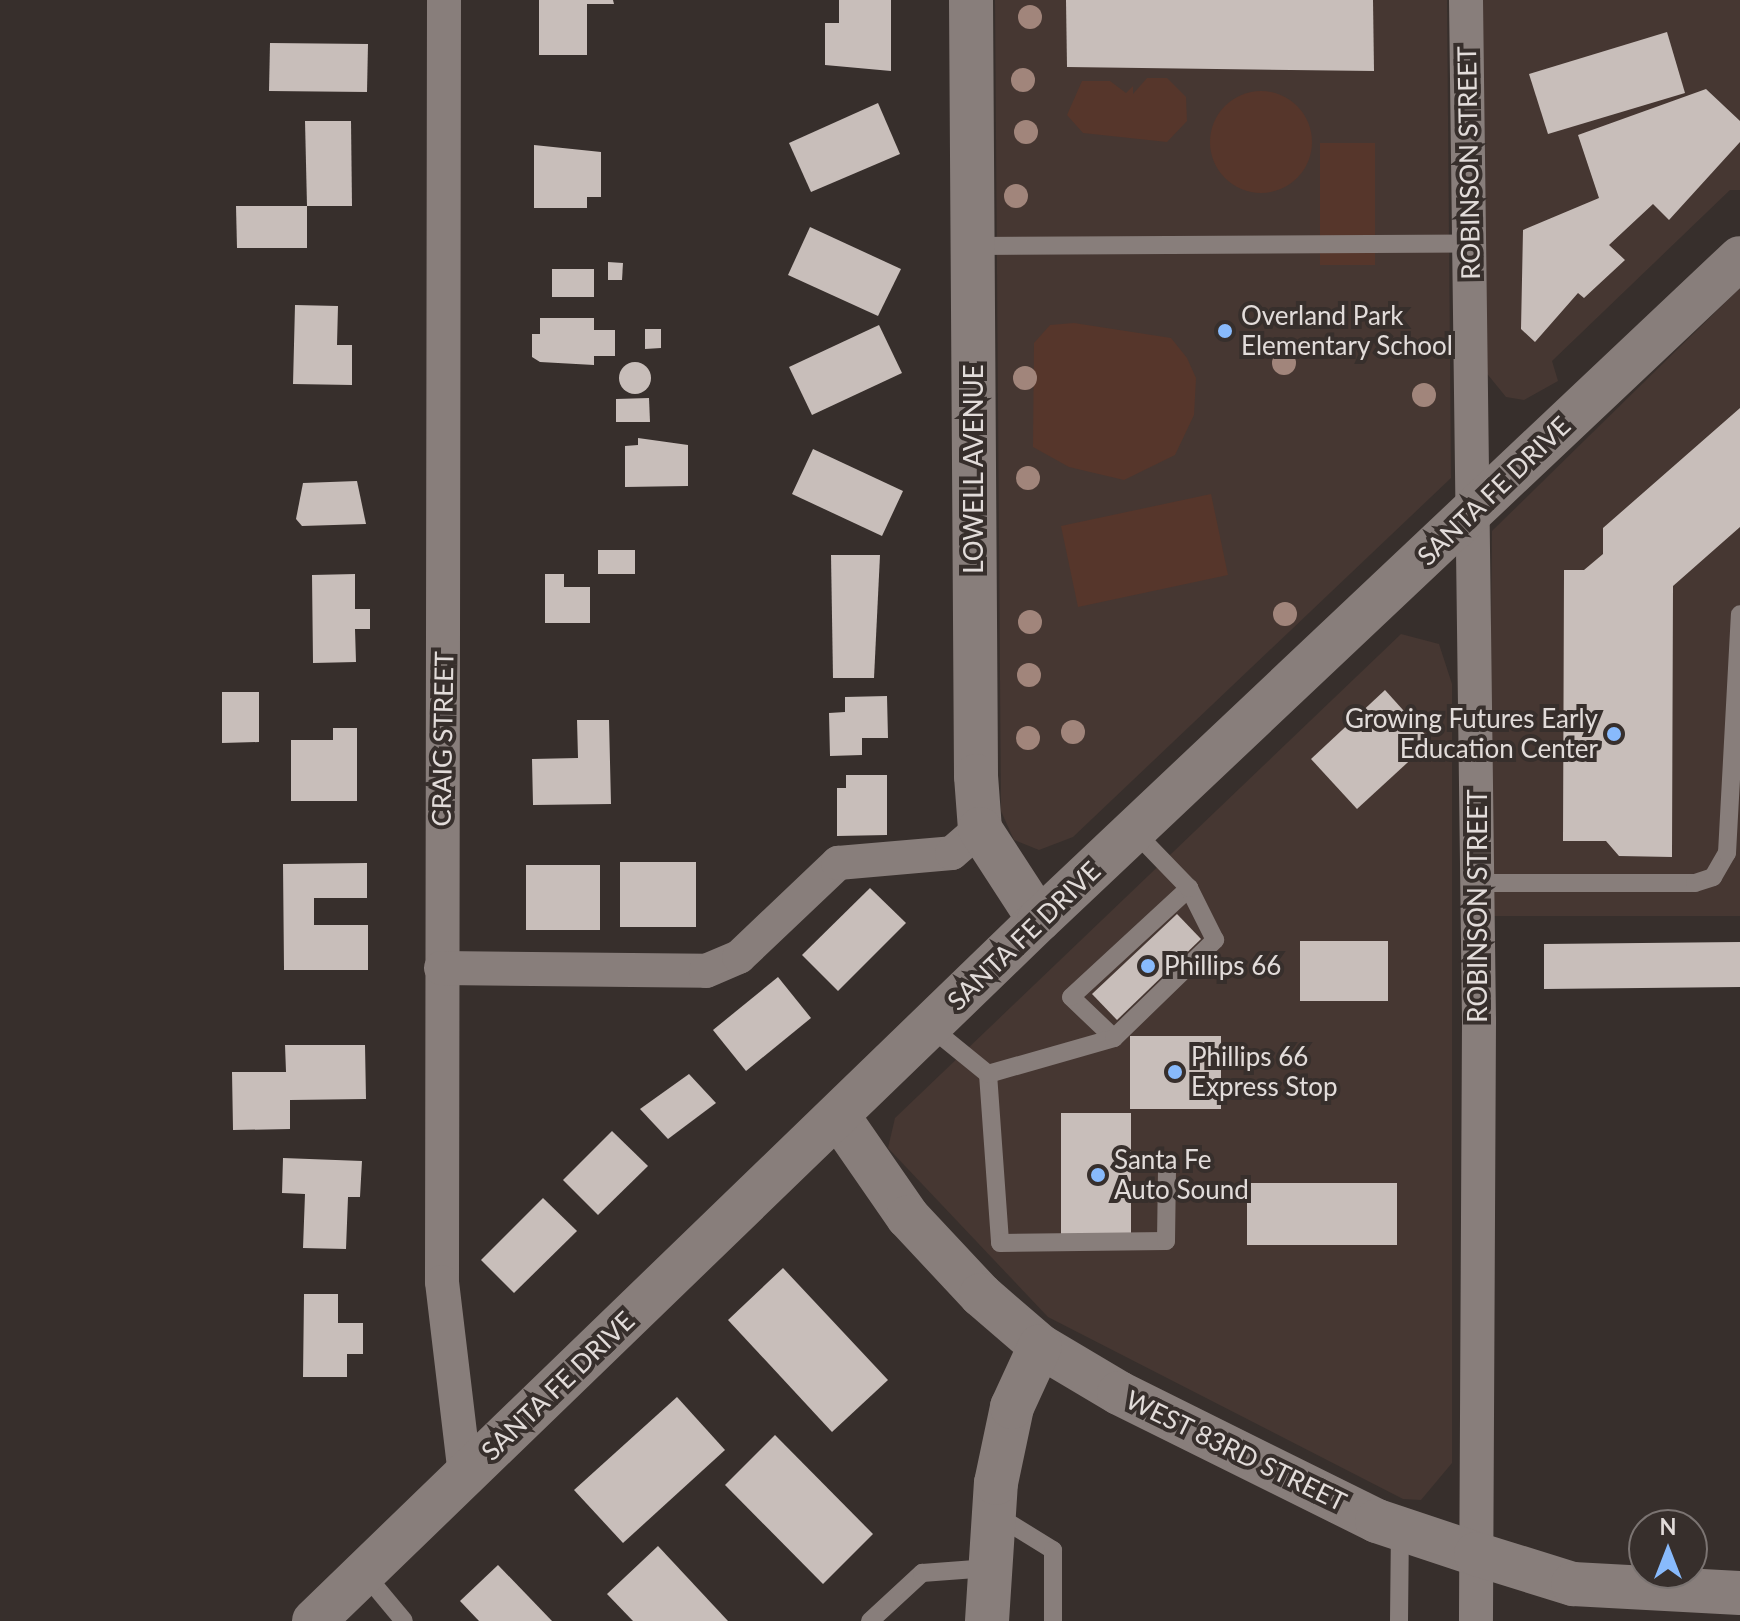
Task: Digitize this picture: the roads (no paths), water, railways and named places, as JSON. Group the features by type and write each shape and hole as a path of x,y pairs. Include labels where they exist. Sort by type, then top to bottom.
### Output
{"street":[{"name":"CRAIG STREET","path":"444,0 443,1296 465,1476"},
{"name":"LOWELL AVENUE","path":"971,0 980,829"},
{"name":"ROBINSON STREET","path":"1466,0 1476,512 1476,1621"},
{"name":"SANTA FE DRIVE","path":"314,1621 1039,920 1476,512 1740,258"},
{"path":"441,968 706,971 739,957 838,863 952,853 980,829 1039,920"},
{"name":"WEST 83RD STREET","path":"838,1116 908,1217 1040,1346 1119,1393 1400,1529 1476,1554 1573,1584 1740,1593"},
{"path":"987,1621 993,1514 1012,1407 1040,1346"}],"lane":[{"path":"973,246 1471,243"},
{"path":"1478,883 1695,883 1713,877 1727,853 1740,614"},
{"path":"988,1074 1114,1038 1215,940 1189,888 1134,831"},
{"path":"1114,1038 1071,997 1189,888"},
{"path":"929,1026 988,1074 1000,1243 1166,1241 1167,1165"},
{"path":"993,1514 1053,1550 1053,1621"},
{"path":"1399,1621 1400,1529"},
{"path":"870,1621 922,1573 989,1568"},
{"path":"364,1573 404,1621"}],"place":[{"name":"Overland Park Elementary School","path":"1225,331"},
{"name":"Growing Futures Early Education Center","path":"1614,734"},
{"name":"Phillips 66","path":"1148,966"},
{"name":"Phillips 66 Express Stop","path":"1175,1072"},
{"name":"Santa Fe Auto Sound","path":"1098,1175"}]}
